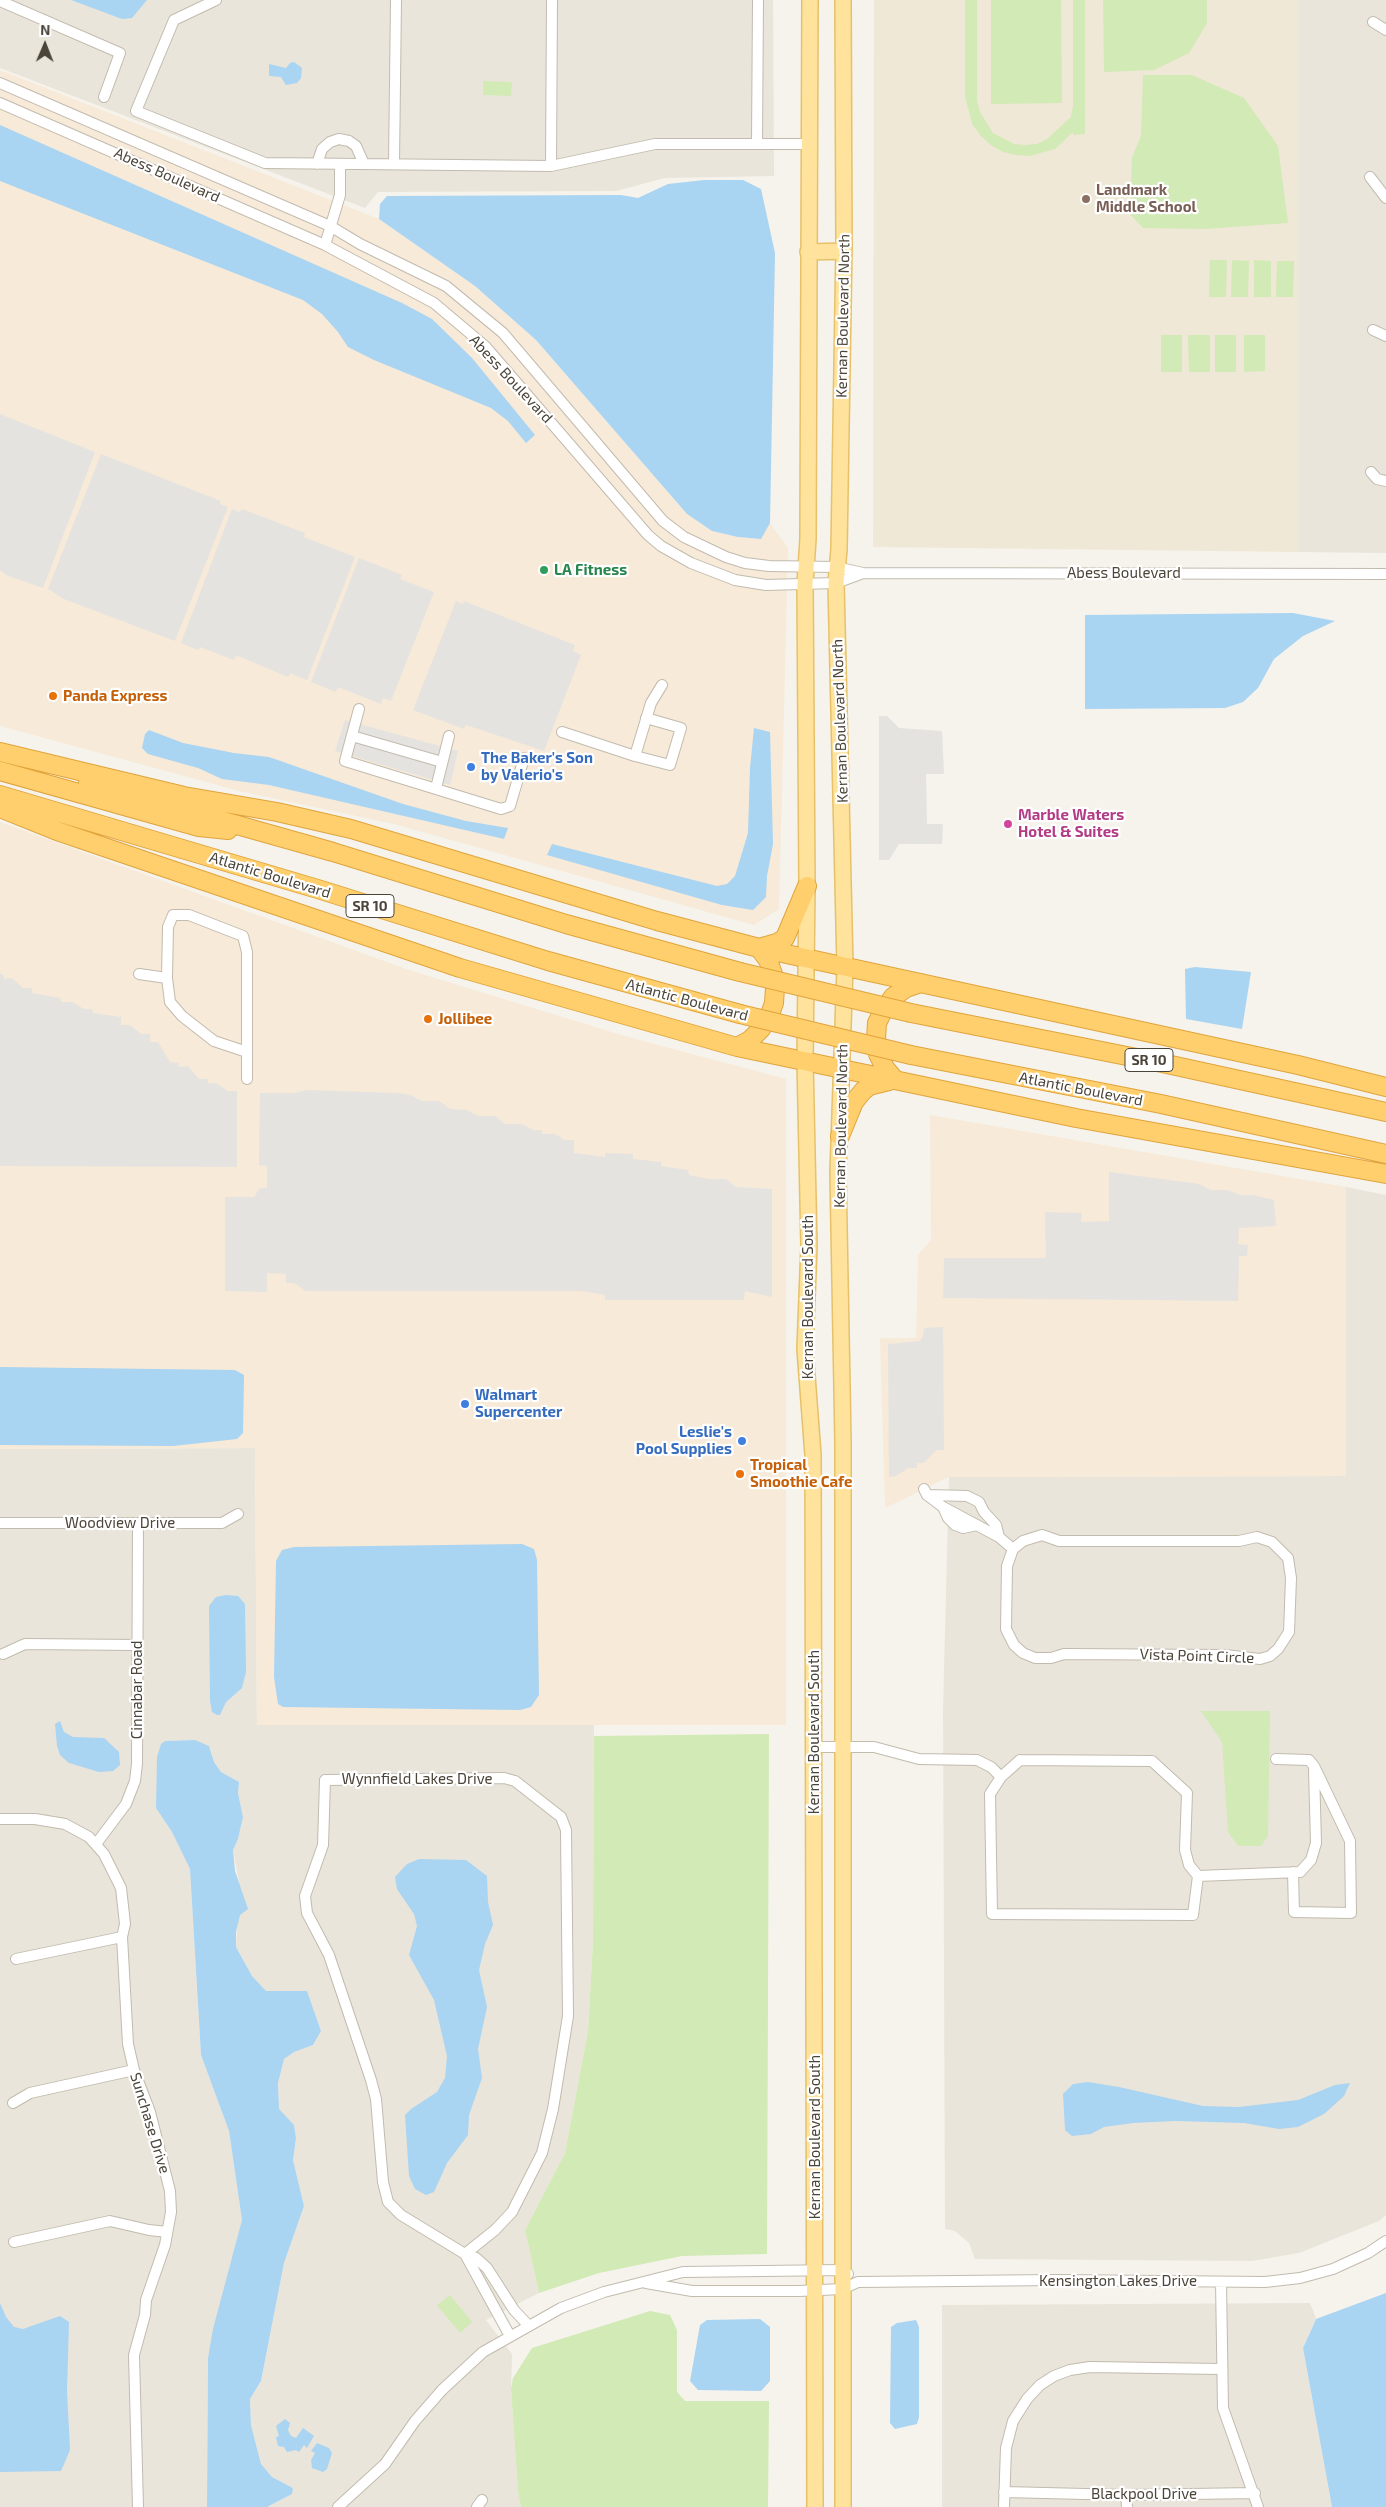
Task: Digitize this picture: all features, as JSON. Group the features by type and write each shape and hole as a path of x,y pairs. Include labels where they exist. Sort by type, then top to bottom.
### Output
{"highway":[{"path":"0,752 184,796 277,812 350,829 657,921 759,948 1298,1065 1386,1087"},
{"name":"SR 10","path":"0,757 276,836 566,924 740,972 911,1012 1162,1062 1386,1112"},
{"path":"0,771 198,827 276,836"},
{"name":"Atlantic Boulevard","path":"0,795 303,885 548,962 740,1014 911,1055 1170,1106 1386,1154"},
{"path":"0,808 57,831 460,968 738,1047 1076,1118 1386,1174"},
{"path":"759,948 777,944 786,938 807,886"},
{"path":"738,1047 750,1040 761,1029 769,1017 774,1003 775,988 773,974 768,960 759,948"},
{"path":"895,1080 884,1068 878,1054 876,1039 877,1023 884,1009 894,997 906,988 921,983"},
{"path":"840,1136 850,1108 863,1091 877,1083 895,1080"}],"main road":[{"name":"Kernan Boulevard North","path":"805,958 807,886 805,584 810,0"},
{"name":"Kernan Boulevard North","path":"843,0 844,251 839,549 836,567 845,967 838,1173 843,1442"},
{"path":"808,252 844,251"},
{"name":"Kernan Boulevard South","path":"805,958 809,1246 805,1349 813,1455 815,2507"},
{"name":"Kernan Boulevard South","path":"843,1442 843,2507"}],"street":[{"path":"216,0 174,20 136,111 265,163 551,166 655,144 809,144"},
{"path":"394,164 396,0"},
{"path":"551,166 552,0"},
{"path":"757,144 758,0"},
{"path":"0,13 4,3 120,53 104,97"},
{"path":"1373,22 1386,30"},
{"name":"Abess Boulevard","path":"0,83 330,226 360,244 446,286 503,332 630,484 663,520 684,537 706,549 745,563 769,566 806,565 836,567 863,573 1386,574"},
{"name":"Abess Boulevard","path":"0,103 325,245 434,303 485,346 648,535 661,546 710,573 766,586 836,583 863,573"},
{"path":"317,164 322,149 330,142 339,139 356,146 364,164"},
{"path":"325,245 340,195 340,164"},
{"path":"1370,176 1386,198"},
{"path":"1373,330 1386,336"},
{"path":"1371,472 1377,479 1386,481"},
{"path":"634,756 651,703 662,685"},
{"path":"359,710 345,761 501,809 510,806 524,758"},
{"path":"562,732 634,756 670,765 681,728 646,718"},
{"path":"352,736 442,762"},
{"path":"436,788 449,736"},
{"path":"247,1052 214,1041 182,1016 170,1002 167,978 168,926 173,916 189,915 243,936 247,952 247,1052 247,1079"},
{"path":"139,974 167,978"},
{"path":"999,1536 996,1524 984,1512 979,1502 967,1496 925,1492 943,1507 999,1536 1013,1549"},
{"name":"Woodview Drive","path":"0,1523 222,1523 238,1514"},
{"name":"Cinnabar Road","path":"96,1844 126,1804 135,1781 137,1764 138,1523"},
{"name":"Vista Point Circle","path":"1042,1536 1059,1541 1239,1541 1257,1537 1272,1542 1288,1558 1291,1578 1289,1632 1278,1649 1270,1656 1260,1659 1225,1655 1064,1654 1051,1658 1035,1658 1023,1653 1014,1645 1006,1629 1007,1566 1013,1549 1023,1542 1042,1536"},
{"path":"3,1654 25,1644 137,1646"},
{"path":"814,1747 874,1746 918,1759 977,1760 991,1767 1001,1777"},
{"path":"1276,1759 1309,1760 1314,1766 1350,1841 1351,1912 1294,1912 1293,1872"},
{"path":"1020,1760 1152,1761 1186,1794 1185,1850 1189,1865 1198,1876 1193,1915 992,1914 990,1794 1001,1777 1020,1760"},
{"path":"1198,1876 1300,1872 1311,1860 1316,1843 1314,1766"},
{"name":"Wynnfield Lakes Drive","path":"504,1778 515,1781 561,1817 566,1830 568,2016 548,2133 542,2152 512,2212 495,2230 465,2254 401,2215 388,2202 383,2182 376,2099 371,2080 330,1955 306,1913 305,1896 323,1846 325,1834 326,1780 504,1778"},
{"name":"Sunchase Drive","path":"0,1819 35,1819 65,1824 90,1837 104,1854 121,1888 125,1924 122,1937 128,2044 134,2070 150,2112 168,2182 171,2212 167,2232 146,2300 145,2315 134,2355 138,2507"},
{"path":"16,1959 122,1937"},
{"path":"13,2103 30,2093 134,2070"},
{"path":"14,2242 110,2221 167,2232"},
{"name":"Kensington Lakes Drive","path":"646,2283 692,2291 815,2291 842,2289 858,2282 1055,2280 1265,2282 1300,2278 1341,2265 1368,2253 1386,2241"},
{"path":"465,2254 476,2258 487,2268 514,2310 528,2325"},
{"path":"465,2254 510,2336"},
{"path":"338,2507 385,2464 415,2421 442,2390 483,2352 561,2308 604,2292 646,2283 683,2272 842,2270 858,2282"},
{"path":"1221,2282 1220,2369 1223,2408 1255,2493 1258,2507"},
{"path":"1004,2507 1006,2448 1013,2421 1027,2398 1040,2385 1054,2376 1070,2370 1090,2367 1220,2369"},
{"name":"Blackpool Drive","path":"1004,2492 1126,2495 1255,2493"},
{"path":"1126,2495 1127,2507"}],"shaded area":[{"path":"0,0 773,0 774,176 665,178 616,191 378,192 365,208 0,68"},
{"name":"Landmark Middle School","path":"874,0 1298,0 1298,552 873,547"},
{"path":"1298,0 1386,0 1386,553 1298,552"},
{"path":"0,70 379,219 475,286 536,340 687,514 712,531 738,537 760,539 770,523 788,548 779,909 754,925 394,824 243,792 0,726"},
{"path":"0,414 95,452 43,588 8,576 0,570"},
{"path":"101,454 221,501 220,504 228,507 175,641 64,599 48,589"},
{"path":"232,509 240,512 242,509 305,533 304,537 355,557 307,680 290,673 288,677 236,655 234,660 200,647 198,650 181,643"},
{"path":"359,558 402,575 400,579 434,592 391,701 383,698 381,704 338,687 336,692 311,682"},
{"path":"456,601 463,604 464,601 575,645 573,651 581,655 544,751 466,725 464,729 413,710"},
{"path":"879,716 887,716 899,728 942,731 944,774 926,774 927,824 943,824 942,844 899,844 889,860 879,860"},
{"path":"345,720 458,751 450,785 335,751"},
{"path":"0,822 412,971 628,1037 786,1079 786,1725 257,1725 255,1448 0,1449"},
{"path":"0,974 3,974 4,979 12,978 23,988 32,988 32,993 60,998 61,1002 72,1002 84,1009 92,1009 93,1013 121,1017 121,1025 130,1025 141,1034 150,1034 150,1042 158,1042 170,1062 179,1063 179,1067 188,1066 199,1079 208,1079 208,1083 216,1083 228,1091 237,1091 237,1167 0,1166"},
{"path":"306,1090 398,1093 410,1095 422,1101 439,1101 450,1109 467,1110 478,1116 495,1116 505,1124 522,1124 533,1130 542,1130 542,1134 555,1134 565,1140 574,1140 574,1153 605,1157 605,1153 633,1154 633,1159 661,1162 661,1166 688,1170 689,1175 709,1179 726,1179 736,1187 772,1189 772,1297 745,1291 744,1300 605,1300 605,1295 582,1291 306,1291 294,1283 286,1283 286,1274 267,1273 267,1292 225,1291 225,1197 254,1197 260,1188 267,1188 267,1166 259,1165 260,1093 295,1093"},
{"path":"930,1115 1346,1187 1346,1476 949,1477 885,1508 880,1338 916,1338 918,1255 931,1240"},
{"path":"1109,1172 1199,1184 1211,1190 1227,1190 1240,1195 1254,1195 1274,1200 1276,1226 1239,1228 1238,1244 1248,1245 1247,1256 1239,1256 1238,1301 943,1298 944,1258 1046,1258 1045,1212 1082,1213 1081,1222 1109,1221"},
{"path":"1346,1187 1386,1195 1386,2215 1379,2221 1299,2253 1252,2261 975,2259 969,2243 955,2231 945,2229 943,1710 949,1477 1346,1476"},
{"path":"943,1327 944,1450 936,1450 924,1463 917,1463 917,1468 909,1468 896,1476 889,1477 888,1344 920,1341 924,1328"},
{"path":"255,1448 257,1725 594,1724 593,1941 588,2031 565,2153 525,2230 539,2293 486,2320 512,2354 511,2389 518,2492 521,2507 267,2507 292,2494 293,2488 272,2477 261,2464 251,2425 250,2399 261,2381 284,2263 304,2206 293,2160 296,2138 294,2125 279,2110 278,2083 284,2059 294,2052 313,2045 321,2031 307,1991 266,1991 252,1976 236,1947 240,1888 233,1850 238,1839 243,1817 238,1793 239,1782 221,1772 214,1762 210,1749 195,1740 165,1741 156,1808 172,1832 190,1869 201,2055 229,2131 242,2220 208,2358 207,2507 0,2507 0,1449"},
{"path":"1310,2303 1316,2318 1303,2348 1332,2507 942,2507 942,2305"}],"green space":[{"path":"965,0 977,0 977,101 980,112 993,133 1014,144 1025,145 1037,144 1047,139 1071,117 1073,105 1073,0 1085,0 1085,134 1073,135 1073,132 1055,149 1030,156 1003,152 992,146 981,136 972,124 965,96"},
{"path":"991,0 1061,0 1062,103 991,104"},
{"path":"1103,0 1207,0 1207,23 1189,53 1154,70 1104,72"},
{"path":"1143,75 1192,75 1244,98 1278,146 1288,223 1205,229 1143,228 1130,214 1132,157 1141,136"},
{"path":"483,81 512,82 511,96 483,95"},
{"path":"1210,260 1227,260 1226,297 1209,297"},
{"path":"1232,260 1249,261 1248,297 1231,297"},
{"path":"1254,260 1271,261 1271,297 1254,297"},
{"path":"1277,261 1294,261 1293,297 1276,297"},
{"path":"1161,335 1182,335 1182,372 1161,372"},
{"path":"1188,335 1210,335 1210,372 1189,372"},
{"path":"1215,335 1236,335 1236,372 1215,372"},
{"path":"1244,335 1265,335 1265,371 1244,372"},
{"path":"1201,1711 1270,1711 1268,1836 1261,1846 1238,1846 1228,1832 1222,1742"},
{"path":"769,1734 767,2254 682,2256 599,2273 539,2293 525,2230 565,2153 588,2031 593,1941 594,1736"},
{"path":"450,2295 472,2322 460,2333 437,2305"},
{"path":"650,2311 670,2315 677,2330 677,2392 685,2401 769,2401 768,2507 521,2507 518,2492 511,2389 513,2378 532,2348"}],"water":[{"path":"71,0 147,0 132,18 122,19"},
{"path":"294,62 302,68 301,78 297,83 286,85 281,77 269,76 269,64 286,68 290,63"},
{"path":"0,125 402,303 432,319 472,358 535,435 526,443 508,421 491,408 374,360 348,347 322,314 303,300 0,181"},
{"path":"704,180 743,180 761,189 775,253 770,523 761,539 738,537 712,531 687,514 536,340 475,286 379,219 380,204 387,196 621,195 638,198 668,184"},
{"path":"1293,613 1335,621 1303,636 1274,659 1258,688 1243,702 1225,708 1085,709 1085,615"},
{"path":"754,728 770,732 773,844 767,876 766,897 753,910 722,905 547,855 552,844 717,886 727,884 735,876 748,833 750,768"},
{"path":"149,730 183,743 234,753 269,757 403,804 466,821 508,828 504,839 269,785 222,779 198,768 148,754 142,748 145,734"},
{"path":"1195,967 1251,972 1242,1029 1186,1019 1185,969"},
{"path":"0,1367 235,1370 244,1375 243,1433 237,1439 173,1446 0,1445"},
{"path":"522,1544 534,1549 537,1560 539,1695 531,1707 520,1710 283,1707 278,1704 274,1677 276,1561 282,1550 294,1547"},
{"path":"226,1595 238,1596 245,1604 246,1672 242,1688 226,1702 220,1715 217,1715 212,1712 210,1701 209,1606 216,1597"},
{"path":"60,1721 64,1732 73,1737 104,1738 119,1752 120,1765 113,1771 99,1772 69,1763 60,1755 57,1746 55,1724"},
{"path":"195,1740 209,1746 214,1762 221,1772 239,1782 238,1793 243,1817 238,1839 233,1850 235,1871 248,1909 240,1915 236,1932 236,1947 252,1976 266,1991 307,1991 321,2031 313,2045 294,2052 284,2059 278,2083 279,2109 294,2125 296,2138 293,2160 304,2206 284,2263 261,2381 250,2399 251,2425 261,2464 272,2477 293,2488 292,2494 267,2507 207,2507 208,2358 213,2329 242,2220 229,2131 201,2055 190,1869 172,1832 156,1808 157,1757 161,1744 165,1741"},
{"path":"419,1859 466,1860 487,1876 488,1902 493,1925 485,1944 479,1970 487,2007 478,2049 482,2078 469,2115 468,2135 447,2163 434,2192 426,2195 415,2189 409,2176 405,2115 437,2092 445,2078 447,2056 434,2000 409,1955 417,1926 414,1914 397,1889 395,1877 407,1864"},
{"path":"1088,2082 1203,2106 1239,2107 1298,2100 1335,2085 1350,2083 1344,2096 1324,2114 1298,2127 1279,2129 1244,2123 1176,2121 1133,2123 1104,2127 1091,2134 1072,2136 1065,2130 1063,2094 1073,2084"},
{"path":"1386,2293 1386,2507 1332,2507 1303,2348 1316,2319"},
{"path":"0,2303 6,2317 14,2327 23,2329 60,2316 69,2322 67,2391 70,2450 61,2471 0,2472"},
{"path":"760,2319 770,2327 770,2381 761,2391 698,2390 690,2381 700,2325 707,2320"},
{"path":"916,2320 919,2327 919,2417 917,2424 895,2429 890,2423 891,2327 897,2323"},
{"path":"285,2419 290,2423 288,2430 291,2436 296,2438 303,2428 314,2436 307,2448 304,2445 299,2452 296,2450 287,2452 284,2447 278,2446 276,2437 279,2436 276,2426"},
{"path":"317,2443 329,2448 332,2453 327,2469 323,2472 312,2468 311,2460 315,2453 311,2451"}],"place":[{"name":"Landmark Middle School","path":"1086,199"},
{"name":"LA Fitness","path":"544,570"},
{"name":"Panda Express","path":"53,696"},
{"name":"The Baker's Son by Valerio's","path":"471,767"},
{"name":"Marble Waters Hotel & Suites","path":"1008,824"},
{"name":"Jollibee","path":"428,1019"},
{"name":"Walmart Supercenter","path":"465,1404"},
{"name":"Leslie's Pool Supplies","path":"742,1441"},
{"name":"Tropical Smoothie Cafe","path":"740,1474"}]}
